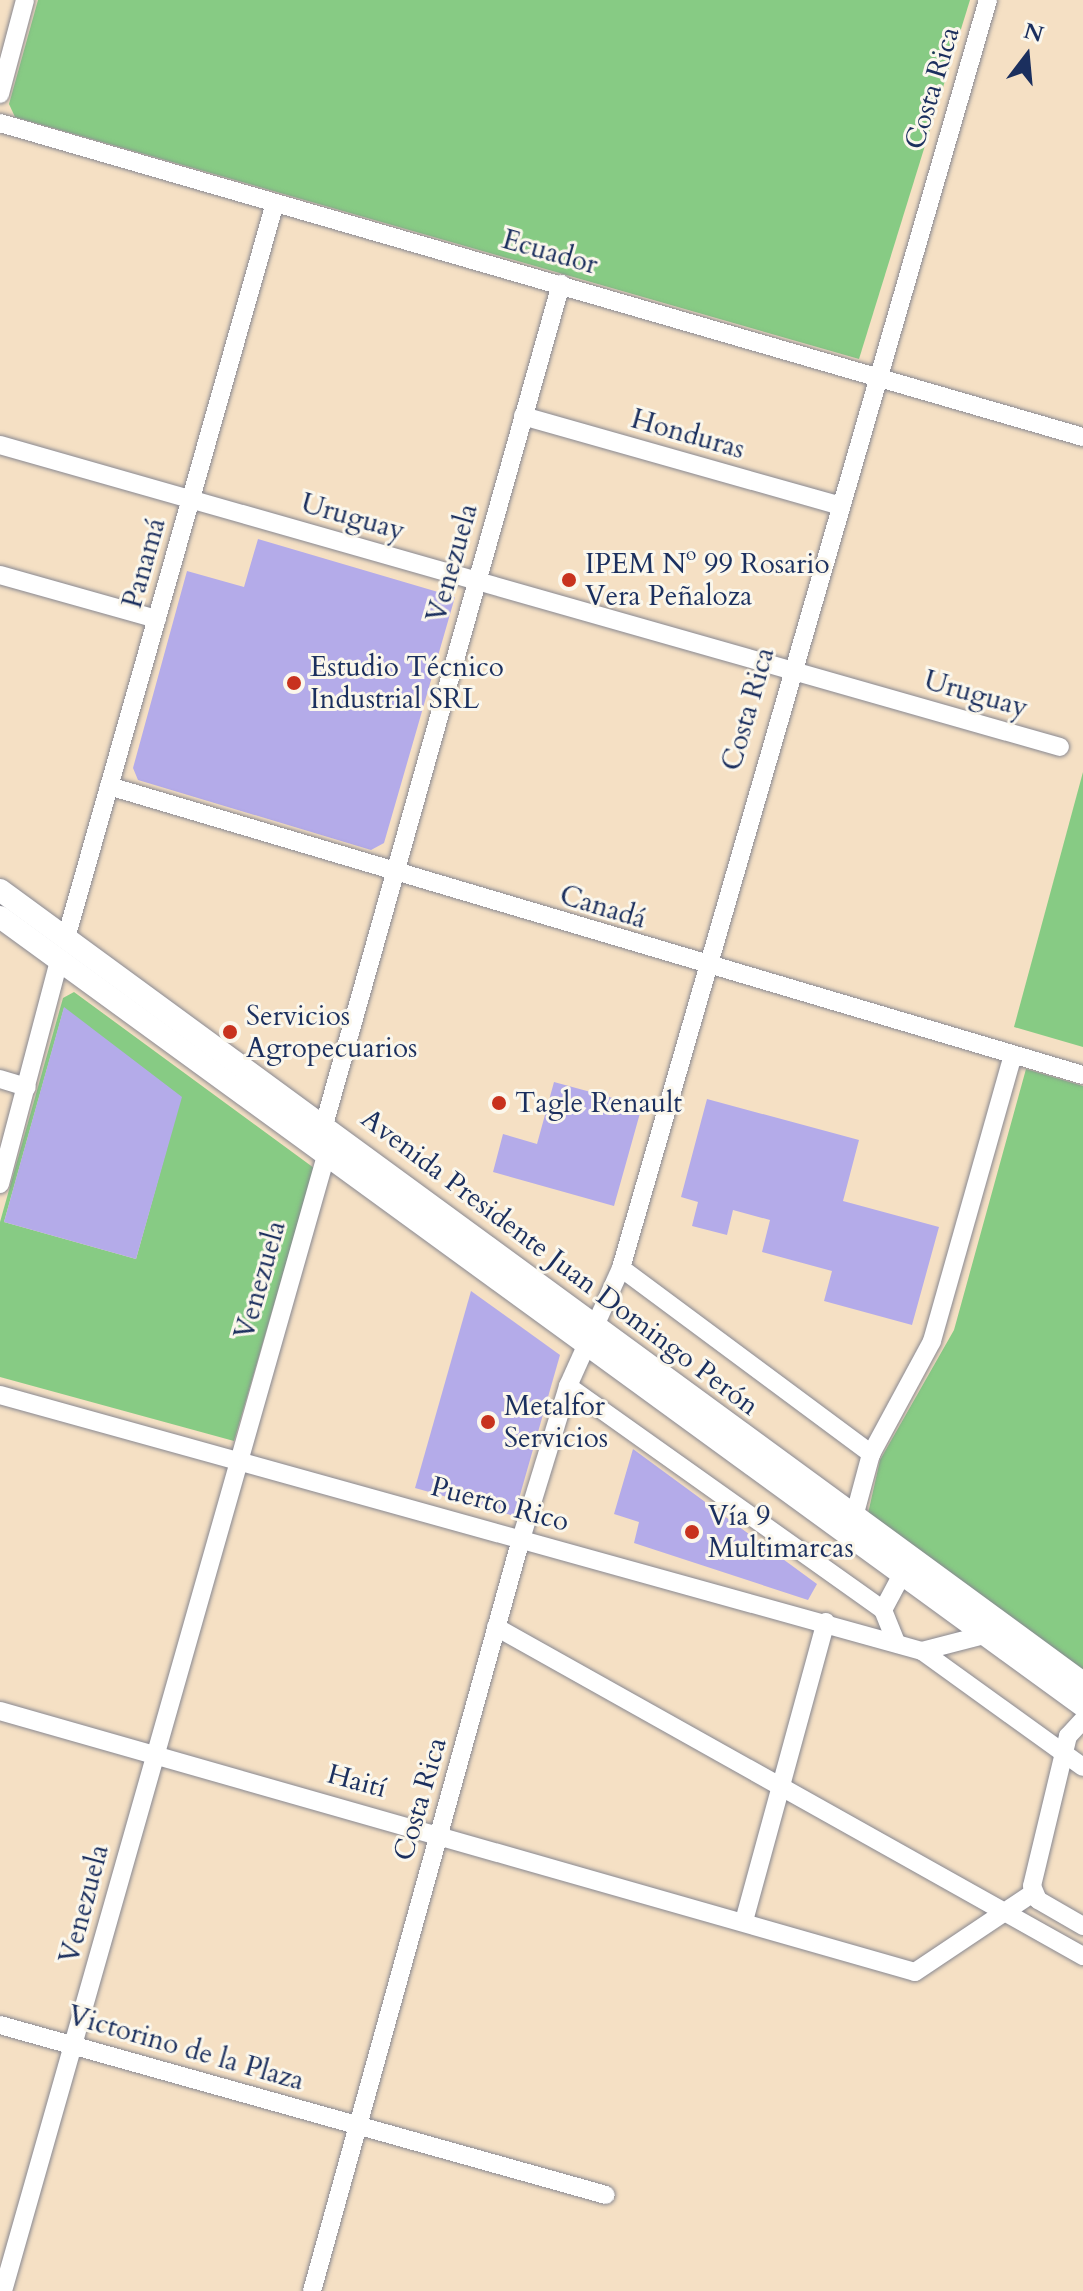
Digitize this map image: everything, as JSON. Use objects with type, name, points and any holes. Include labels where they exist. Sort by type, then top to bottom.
[{"type":"main road","name":"Avenida Presidente Juan Domingo Perón","points":[[0,890],[324,1125],[902,1575],[1083,1706]]},
{"type":"main road","name":"Avenida Presidente Juan Domingo Perón","points":[[0,917],[327,1152],[854,1517],[1083,1683]]},
{"type":"street","points":[[0,94],[25,0]]},
{"type":"street","name":"Costa Rica","points":[[312,2291],[521,1539],[568,1386],[589,1333],[610,1298],[621,1268],[873,376],[988,0]]},
{"type":"street","name":"Ecuador","points":[[0,123],[1083,437]]},
{"type":"street","name":"Panamá","points":[[66,938],[275,203]]},
{"type":"street","name":"Venezuela","points":[[3,2291],[327,1152],[324,1125],[561,284]]},
{"type":"street","name":"Honduras","points":[[523,416],[837,505]]},
{"type":"street","name":"Uruguay","points":[[0,445],[1060,747]]},
{"type":"street","points":[[0,575],[157,619]]},
{"type":"street","name":"Canadá","points":[[109,786],[705,967],[1083,1075]]},
{"type":"street","points":[[0,1184],[59,960]]},
{"type":"street","points":[[854,1517],[871,1454],[932,1341],[1013,1055]]},
{"type":"street","points":[[0,1079],[27,1087]]},
{"type":"street","points":[[621,1268],[871,1454]]},
{"type":"street","points":[[568,1386],[883,1610],[896,1643]]},
{"type":"street","name":"Puerto Rico","points":[[0,1395],[922,1651]]},
{"type":"street","points":[[883,1610],[902,1575]]},
{"type":"street","points":[[744,1921],[826,1622]]},
{"type":"street","points":[[496,1627],[1083,1956]]},
{"type":"street","points":[[922,1651],[984,1635]]},
{"type":"street","points":[[922,1651],[1083,1767]]},
{"type":"street","name":"Haití","points":[[0,1711],[440,1833],[915,1972],[1001,1910]]},
{"type":"street","points":[[1001,1910],[1032,1889],[1064,1754],[1083,1720]]},
{"type":"street","points":[[1032,1889],[1083,1926]]},
{"type":"street","name":"Victorino de la Plaza","points":[[0,2025],[606,2195]]},
{"type":"green space","points":[[38,0],[970,0],[859,359],[15,117],[9,104]]},
{"type":"green space","points":[[1083,772],[1083,1047],[1014,1027]]},
{"type":"green space","points":[[74,992],[314,1168],[234,1441],[0,1377],[0,1222],[63,998]],"holes":[[[64,1008],[181,1097],[136,1259],[4,1222]]]},
{"type":"green space","points":[[1026,1069],[1083,1086],[1083,1672],[867,1518],[880,1460],[954,1330]]},
{"type":"building","name":"Estudio Técnico Industrial SRL","points":[[258,539],[455,597],[384,843],[371,850],[138,780],[133,768],[187,571],[244,587]]},
{"type":"building","points":[[64,1007],[182,1097],[136,1259],[4,1222]]},
{"type":"building","points":[[554,1082],[642,1106],[614,1206],[493,1172],[503,1134],[537,1144]]},
{"type":"building","points":[[707,1099],[859,1140],[843,1201],[939,1227],[912,1325],[824,1301],[832,1271],[762,1252],[770,1220],[733,1210],[727,1235],[692,1226],[698,1202],[681,1197]]},
{"type":"building","name":"Metalfor Servicios","points":[[471,1291],[560,1355],[514,1516],[415,1488]]},
{"type":"building","name":"Vía 9 Multimarcas","points":[[633,1449],[817,1584],[808,1600],[634,1543],[639,1522],[614,1514]]},
{"type":"place","name":"IPEM Nº 99 Rosario Vera Peñaloza","points":[[569,580]]},
{"type":"place","name":"Estudio Técnico Industrial SRL","points":[[294,683]]},
{"type":"place","name":"Servicios Agropecuarios","points":[[230,1032]]},
{"type":"place","name":"Tagle Renault","points":[[499,1103]]},
{"type":"place","name":"Metalfor Servicios","points":[[488,1422]]},
{"type":"place","name":"Vía 9 Multimarcas","points":[[692,1532]]}]
